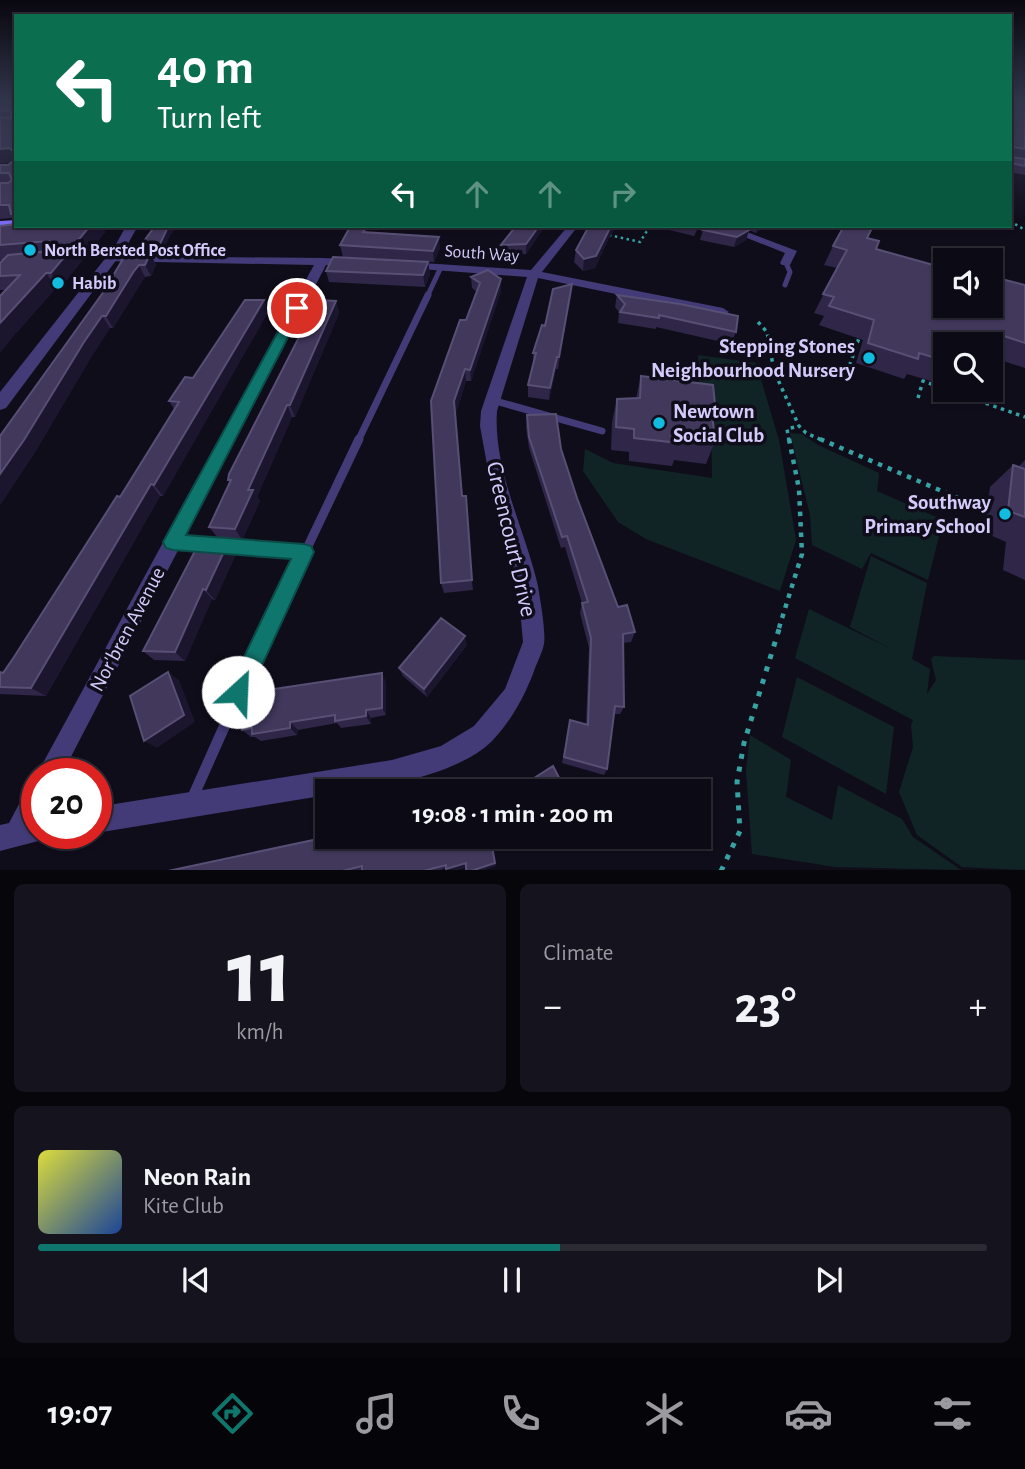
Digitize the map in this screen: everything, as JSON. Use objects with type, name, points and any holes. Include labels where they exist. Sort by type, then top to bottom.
[{"type":"street","points":[[0,404],[110,260],[131,228]]},
{"type":"street","points":[[534,274],[571,228]]},
{"type":"street","points":[[728,228],[791,251],[786,263]]},
{"type":"street","points":[[110,260],[362,263]]},
{"type":"street","name":"Nor'bren Avenue","points":[[58,758],[322,261]]},
{"type":"street","name":"South Way","points":[[388,264],[534,274],[723,312]]},
{"type":"street","name":"Greencourt Drive","points":[[112,817],[392,772],[446,757],[482,734],[513,697],[534,642],[528,587],[496,471],[488,426],[492,400],[534,274]]},
{"type":"lane","points":[[785,285],[790,272],[786,263]]},
{"type":"lane","points":[[189,805],[238,692],[441,267]]},
{"type":"lane","points":[[492,400],[602,431]]},
{"type":"lane","points":[[173,542],[304,552]]},
{"type":"path","points":[[581,228],[640,242],[649,228]]},
{"type":"path","points":[[758,322],[767,332],[774,371],[799,426],[813,438],[978,506]]},
{"type":"path","points":[[847,373],[860,334]]},
{"type":"path","points":[[918,398],[923,382],[933,385]]},
{"type":"path","points":[[981,402],[1025,417]]},
{"type":"path","points":[[721,870],[740,831],[737,782],[744,743],[802,554],[799,489],[787,429],[799,426]]},
{"type":"green space","points":[[698,355],[756,363],[779,440],[796,540],[780,591],[646,539],[618,522],[583,471],[585,449],[613,463],[712,478],[711,407],[700,405]]},
{"type":"green space","points":[[790,433],[802,434],[818,445],[879,473],[877,491],[943,520],[928,580],[871,553],[862,569],[812,545],[810,515]]},
{"type":"green space","points":[[871,556],[927,583],[912,659],[930,669],[927,694],[936,680],[931,659],[934,656],[1025,660],[1025,870],[962,867],[917,835],[899,792],[913,747],[913,720],[795,658],[809,609],[891,649],[850,627]]},
{"type":"green space","points":[[797,677],[894,727],[886,794],[782,737]]},
{"type":"green space","points":[[750,735],[791,760],[786,797],[832,820],[838,785],[902,819],[913,837],[961,870],[835,867],[752,854],[746,770]]},
{"type":"building","points":[[0,141],[14,141],[14,214],[11,214],[9,205],[0,205],[0,183],[12,180],[9,173],[0,173],[0,165],[8,165],[13,161],[13,151],[9,148],[0,149]]},
{"type":"building","points":[[1012,141],[1025,141],[1025,149],[1013,147],[1013,157],[1025,159],[1025,166],[1012,163]]},
{"type":"building","points":[[0,226],[88,228],[51,273],[46,273],[0,323],[0,296],[20,275],[0,276],[0,263],[8,255],[50,251],[55,246],[49,241],[0,245]]},
{"type":"building","points":[[154,228],[168,228],[158,248],[139,248]]},
{"type":"building","points":[[349,228],[365,228],[363,232],[439,237],[433,251],[340,245]]},
{"type":"building","points":[[514,228],[538,228],[526,244],[501,245]]},
{"type":"building","points":[[588,228],[610,228],[596,256],[584,259],[576,250]]},
{"type":"building","points":[[744,228],[749,230],[737,237],[703,230]]},
{"type":"building","points":[[843,228],[872,228],[867,238],[879,241],[876,249],[933,265],[933,318],[1003,318],[1003,279],[1025,285],[1025,343],[1003,336],[1003,332],[933,332],[933,357],[919,353],[918,359],[868,343],[874,320],[829,306],[834,297],[823,294],[847,250],[833,246]]},
{"type":"building","points":[[130,254],[150,254],[145,265],[139,265],[134,271],[106,316],[102,316],[84,342],[0,474],[0,436],[102,294],[123,259]]},
{"type":"building","points":[[333,257],[428,262],[423,275],[326,271]]},
{"type":"building","points":[[488,270],[501,279],[470,370],[465,369],[454,401],[462,496],[466,496],[472,580],[441,583],[431,401],[460,320],[466,320],[480,283],[471,277]]},
{"type":"building","points":[[572,284],[559,357],[550,388],[528,385],[536,353],[533,353],[542,325],[545,326],[553,289]]},
{"type":"building","points":[[617,295],[738,316],[736,332],[659,315],[659,318],[620,312],[625,304]]},
{"type":"building","points":[[245,300],[264,300],[154,485],[151,484],[31,688],[0,687],[0,672],[3,673],[14,657],[179,402],[169,401],[185,377],[193,378]]},
{"type":"building","points":[[318,300],[336,301],[290,405],[287,405],[248,490],[253,490],[235,529],[209,527],[231,480],[228,480],[229,474]]},
{"type":"building","points":[[641,376],[713,385],[715,441],[679,437],[680,443],[634,438],[634,429],[616,427],[617,399],[640,398]]},
{"type":"building","points":[[556,414],[561,449],[577,498],[618,607],[627,605],[635,632],[623,634],[624,707],[615,706],[607,769],[564,757],[570,720],[588,725],[591,638],[582,603],[588,602],[567,536],[562,537],[529,437],[527,415]]},
{"type":"building","points":[[1013,465],[1025,469],[1025,517],[1008,511]]},
{"type":"building","points":[[203,541],[228,543],[206,590],[203,589],[175,652],[143,651],[197,547]]},
{"type":"building","points":[[441,618],[465,636],[424,689],[399,668]]},
{"type":"building","points":[[168,672],[184,715],[144,741],[130,696]]},
{"type":"building","points":[[382,673],[382,708],[366,710],[366,716],[335,721],[335,715],[290,722],[290,728],[252,734],[252,728],[242,730],[248,693]]},
{"type":"building","points":[[553,766],[560,779],[533,779]]},
{"type":"building","points":[[315,840],[315,849],[493,849],[495,863],[474,870],[466,870],[466,863],[446,869],[446,865],[427,870],[362,870],[362,866],[346,870],[173,870]]},
{"type":"place","name":"North Bersted Post Office","points":[[30,250]]},
{"type":"place","name":"Habib","points":[[58,283]]},
{"type":"place","name":"Stepping Stones Neighbourhood Nursery","points":[[869,358]]},
{"type":"place","name":"Newtown Social Club","points":[[659,423]]},
{"type":"place","name":"Southway Primary School","points":[[1005,514]]},
{"type":"route","points":[[238,692],[304,552],[173,542],[297,308]]}]
